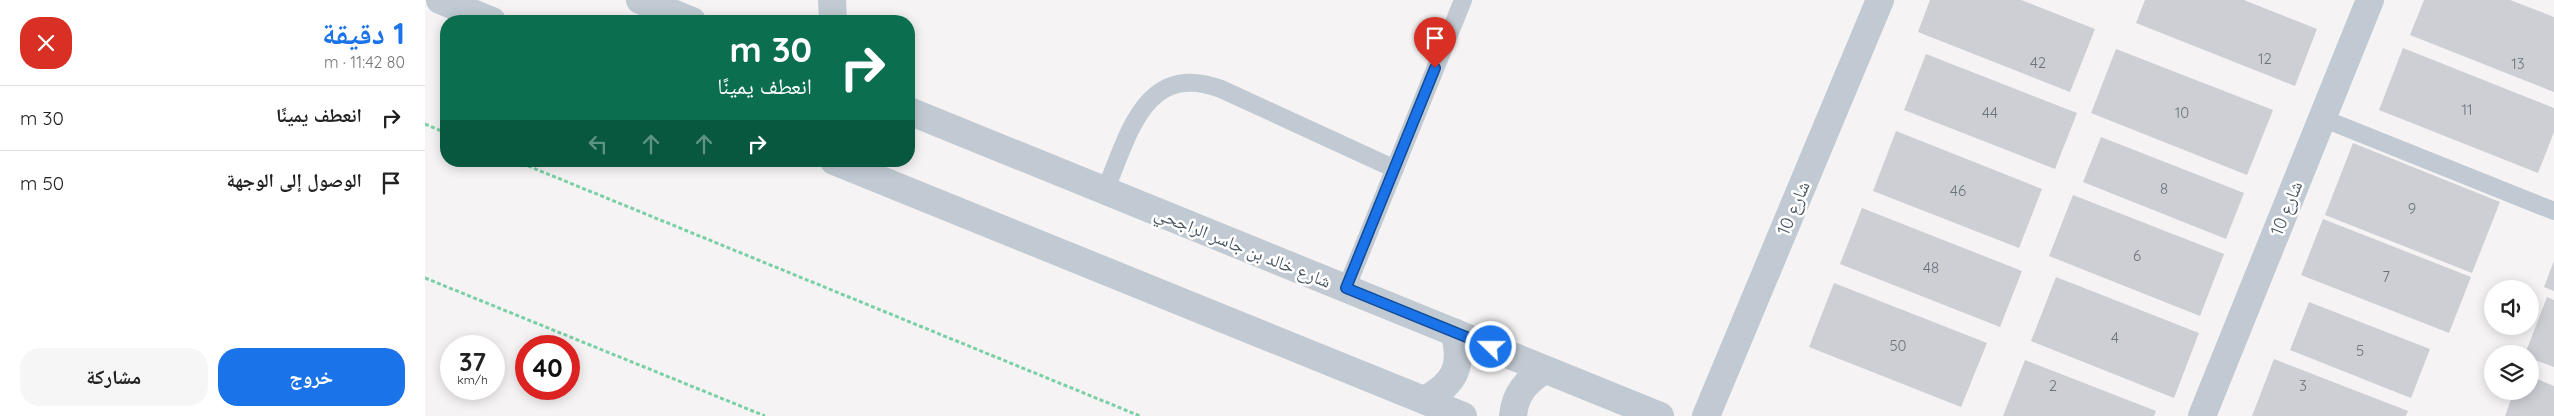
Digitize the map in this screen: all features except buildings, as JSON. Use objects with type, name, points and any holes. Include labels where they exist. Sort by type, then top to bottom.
[{"type":"street","points":[[440,0],[477,15]]},
{"type":"street","points":[[832,0],[833,15]]},
{"type":"street","name":"شارع 10","points":[[1706,416],[1881,0]]},
{"type":"street","name":"شارع 10","points":[[2202,416],[2370,0]]},
{"type":"street","points":[[655,2],[680,15]]},
{"type":"street","name":"شارع خالد بن جاسر الراجحي","points":[[915,113],[1660,416]]},
{"type":"street","points":[[849,167],[1463,416]]},
{"type":"street","points":[[1424,400],[1439,392],[1451,381],[1458,366],[1459,348],[1455,332]]},
{"type":"street","points":[[1513,416],[1514,405],[1520,390],[1530,378],[1545,370]]},
{"type":"lane","points":[[1346,288],[1463,0]]},
{"type":"lane","points":[[1105,191],[1138,114],[1147,101],[1160,91],[1174,85],[1190,82],[1206,84],[1221,89],[1395,169]]},
{"type":"lane","points":[[2322,118],[2554,211]]},
{"type":"path","points":[[425,124],[440,130]]},
{"type":"path","points":[[531,167],[1139,416]]},
{"type":"path","points":[[425,278],[765,416]]},
{"type":"route","points":[[1435,68],[1346,288],[1491,347]]}]
